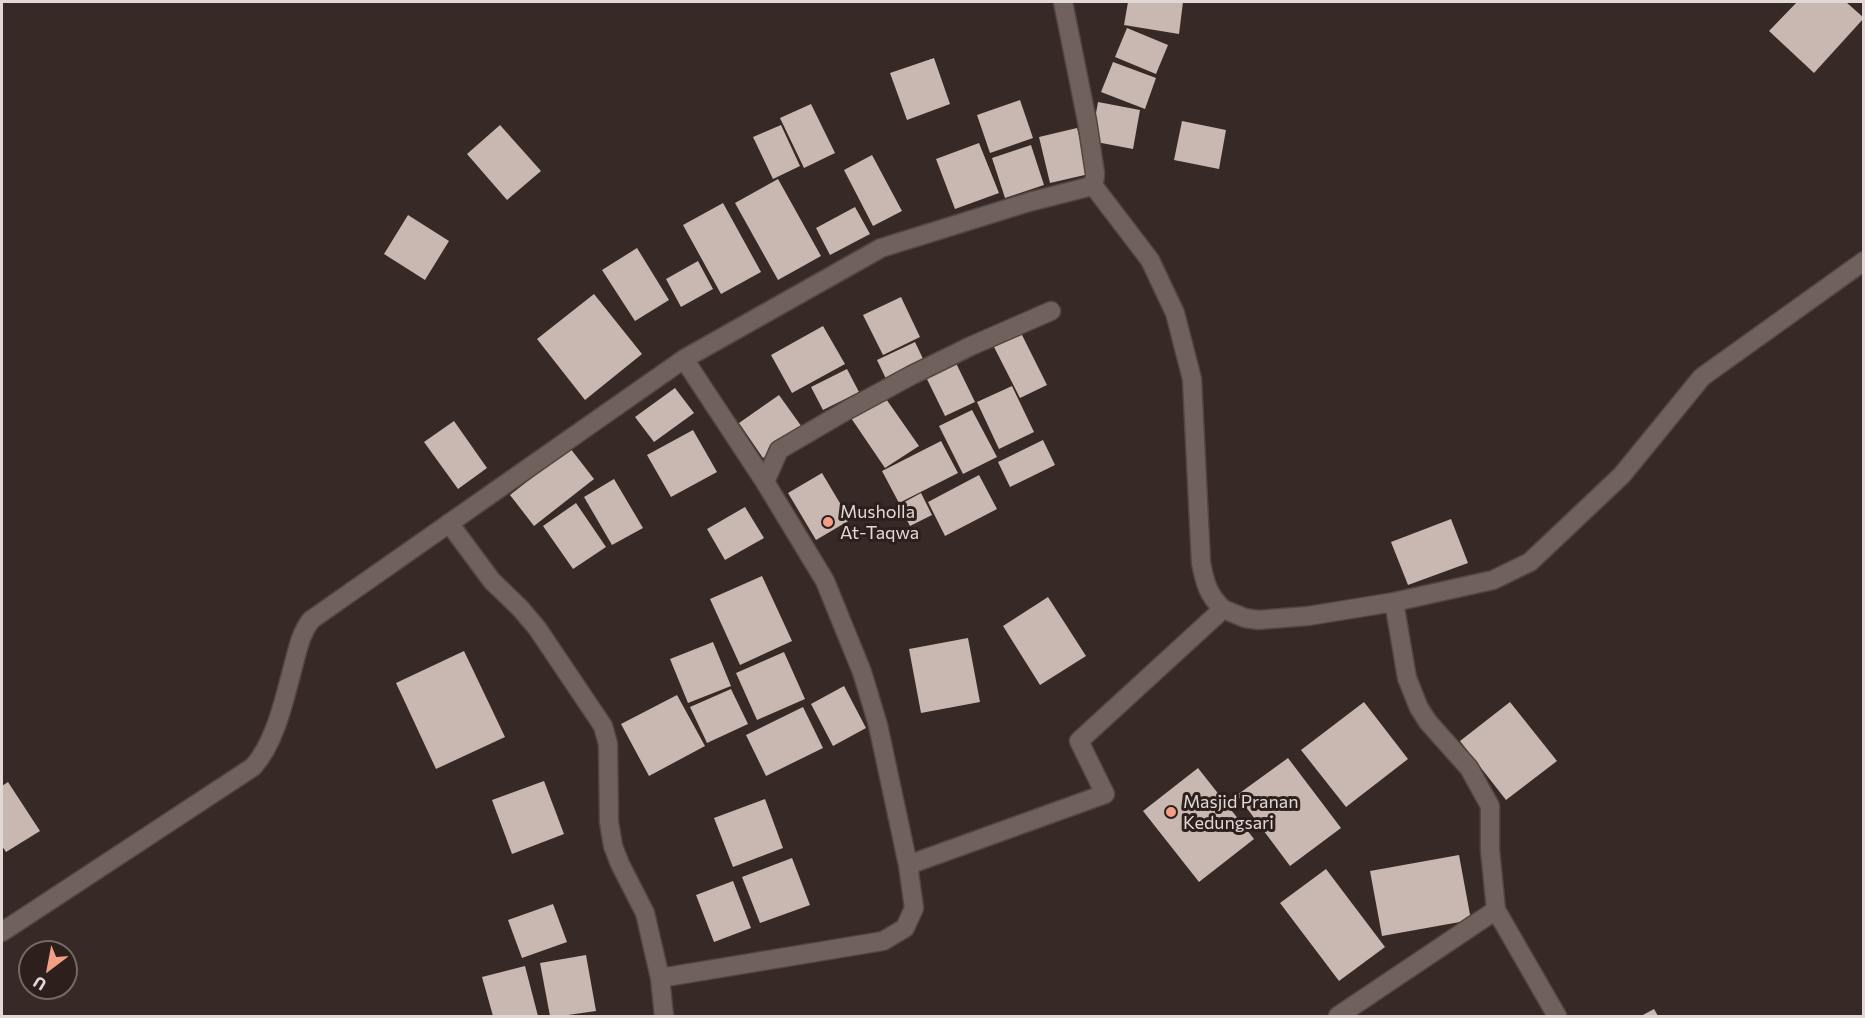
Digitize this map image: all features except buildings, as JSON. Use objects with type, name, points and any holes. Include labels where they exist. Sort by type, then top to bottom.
[{"type":"street","points":[[2,932],[253,767],[261,758],[283,705],[303,633],[311,620],[684,359],[881,248],[1029,202],[1088,188],[1095,180],[1095,173],[1063,2]]},
{"type":"street","points":[[1092,184],[1150,260],[1175,313],[1192,379],[1201,563],[1206,587],[1213,600],[1223,609],[1245,618],[1273,620],[1394,602],[1493,580],[1530,562],[1622,475],[1702,377],[1863,261]]},
{"type":"street","points":[[765,482],[778,450],[912,375],[1051,311]]},
{"type":"street","points":[[660,978],[883,941],[905,928],[914,908],[908,865],[878,725],[862,672],[825,581],[765,482],[684,359]]},
{"type":"street","points":[[449,523],[492,581],[537,628],[603,726],[608,744],[609,822],[614,846],[620,864],[645,913],[660,978],[664,1017]]},
{"type":"street","points":[[1394,602],[1407,678],[1419,708],[1428,722],[1469,768],[1490,806],[1490,850],[1496,910],[1557,1017]]},
{"type":"street","points":[[908,865],[1105,794],[1079,741],[1223,609]]},
{"type":"street","points":[[1338,1017],[1496,910]]},
{"type":"place","name":"Musholla At-Taqwa","points":[[828,522]]},
{"type":"place","name":"Masjid Pranan Kedungsari","points":[[1171,812]]}]
